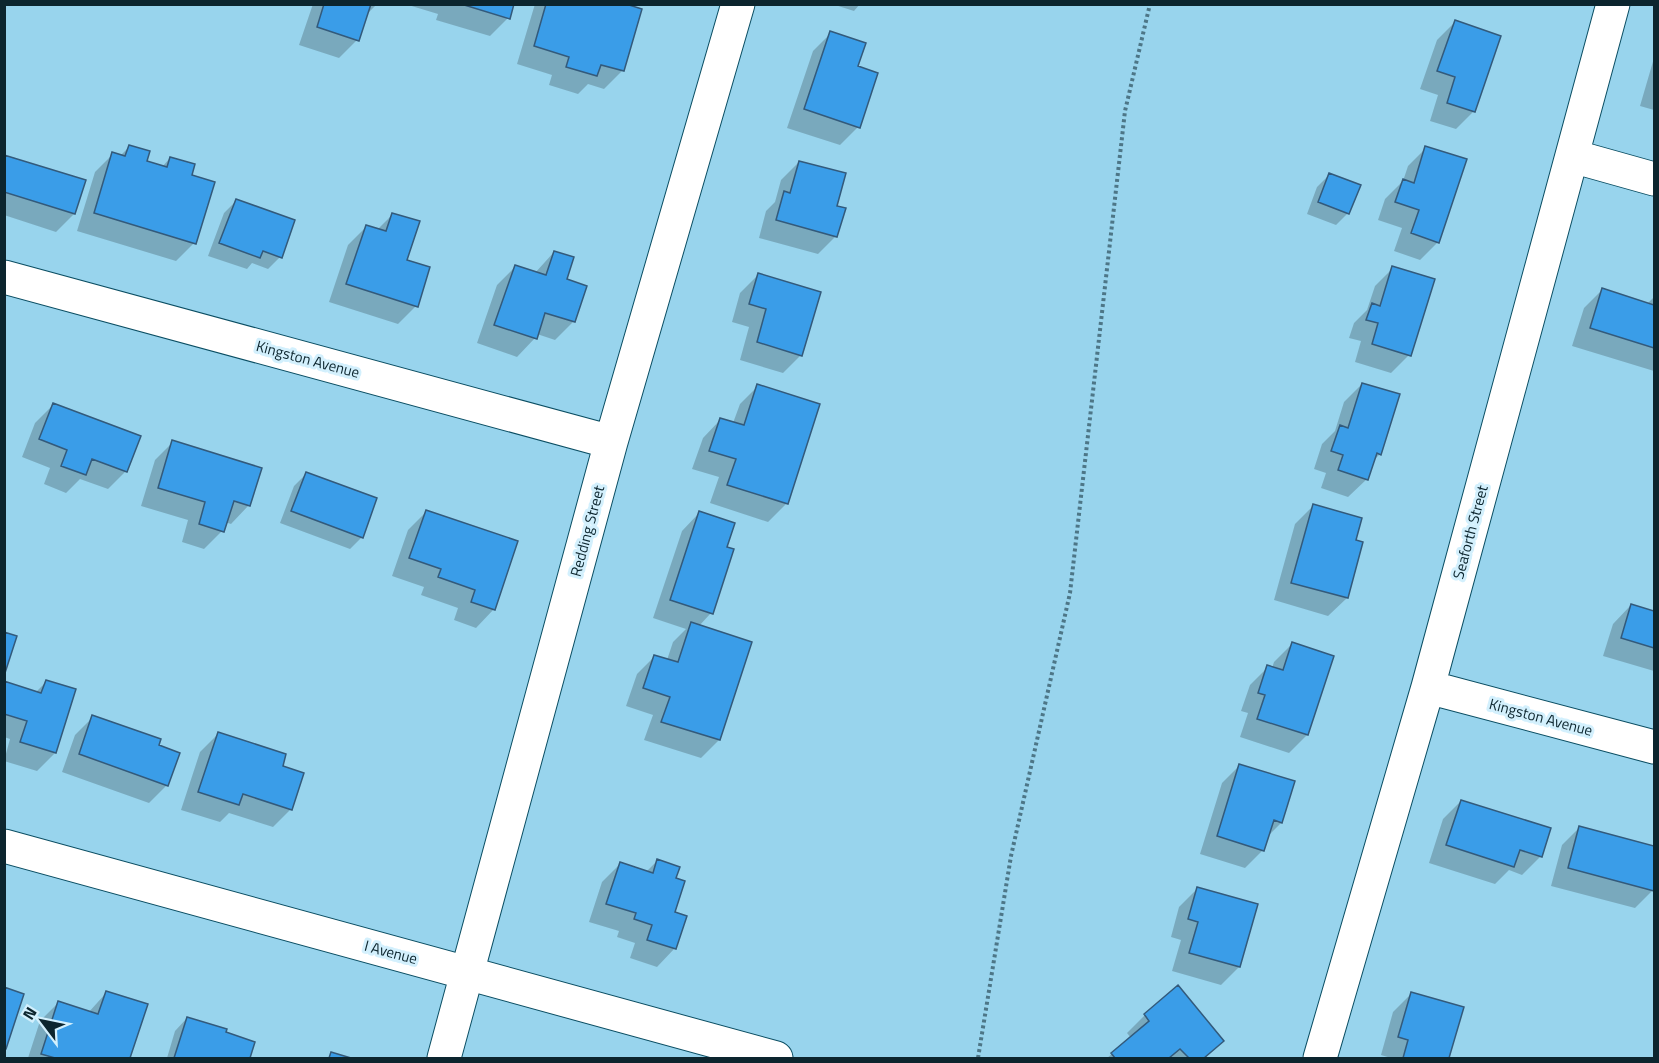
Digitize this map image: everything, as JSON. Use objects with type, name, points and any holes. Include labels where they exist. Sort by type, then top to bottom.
[{"type":"street","name":"Redding Street","points":[[444,1059],[611,442],[738,4]]},
{"type":"street","name":"Seaforth Street","points":[[1320,1059],[1428,687],[1613,4]]},
{"type":"street","points":[[1572,156],[1654,179]]},
{"type":"street","name":"Kingston Avenue","points":[[4,277],[611,442]]},
{"type":"street","name":"Kingston Avenue","points":[[1428,687],[1654,747]]},
{"type":"street","name":"I Avenue","points":[[4,846],[776,1059]]},
{"type":"path","points":[[978,1059],[1011,856],[1070,593],[1125,111],[1150,4]]},
{"type":"building","points":[[324,4],[371,4],[359,41],[317,27]]},
{"type":"building","points":[[461,4],[514,4],[510,19]]},
{"type":"building","points":[[546,4],[626,4],[642,9],[624,71],[601,65],[597,76],[566,67],[569,57],[534,46]]},
{"type":"building","points":[[1455,20],[1501,36],[1475,112],[1447,103],[1455,77],[1437,71]]},
{"type":"building","points":[[830,31],[866,43],[858,66],[878,73],[860,128],[804,109]]},
{"type":"building","points":[[129,145],[150,151],[147,161],[167,167],[170,157],[195,164],[192,175],[215,182],[196,244],[94,213],[112,152],[125,156]]},
{"type":"building","points":[[1425,146],[1467,159],[1439,243],[1411,233],[1419,210],[1395,202],[1403,179],[1414,183]]},
{"type":"building","points":[[4,155],[86,180],[75,214],[4,192]]},
{"type":"building","points":[[799,161],[846,173],[837,206],[846,208],[837,237],[776,220],[784,191],[790,193]]},
{"type":"building","points":[[1329,173],[1361,185],[1349,214],[1318,202]]},
{"type":"building","points":[[236,199],[295,220],[282,258],[263,251],[260,258],[219,243]]},
{"type":"building","points":[[392,213],[420,221],[407,260],[430,267],[418,307],[346,284],[366,225],[386,231]]},
{"type":"building","points":[[554,251],[574,257],[567,279],[587,286],[575,322],[545,313],[537,339],[494,325],[515,265],[546,275]]},
{"type":"building","points":[[1392,266],[1435,279],[1411,356],[1372,344],[1378,323],[1366,320],[1372,303],[1380,306]]},
{"type":"building","points":[[758,273],[821,292],[802,356],[757,342],[766,309],[749,304]]},
{"type":"building","points":[[1602,288],[1654,305],[1654,348],[1590,328]]},
{"type":"building","points":[[1362,383],[1400,394],[1381,455],[1377,453],[1368,480],[1338,470],[1343,455],[1331,451],[1340,425],[1348,428]]},
{"type":"building","points":[[757,384],[820,404],[788,504],[727,485],[736,459],[709,451],[720,418],[744,425]]},
{"type":"building","points":[[53,403],[141,436],[127,472],[92,459],[86,475],[61,466],[67,450],[39,439]]},
{"type":"building","points":[[172,440],[262,468],[250,506],[234,501],[224,532],[199,524],[205,502],[158,488]]},
{"type":"building","points":[[306,472],[377,498],[363,538],[291,511]]},
{"type":"building","points":[[1313,504],[1362,518],[1356,540],[1363,542],[1348,598],[1291,583]]},
{"type":"building","points":[[426,510],[518,541],[495,610],[471,602],[475,590],[438,577],[441,569],[409,558]]},
{"type":"building","points":[[699,511],[735,523],[727,547],[734,549],[713,614],[670,600]]},
{"type":"building","points":[[1631,604],[1654,611],[1654,648],[1621,638]]},
{"type":"building","points":[[691,622],[752,642],[720,740],[661,722],[670,697],[643,688],[654,655],[678,662]]},
{"type":"building","points":[[4,632],[17,636],[4,676]]},
{"type":"building","points":[[1292,642],[1334,656],[1308,735],[1257,719],[1265,695],[1258,693],[1267,665],[1283,670]]},
{"type":"building","points":[[46,680],[76,689],[56,753],[20,742],[27,721],[4,714],[4,681],[41,693]]},
{"type":"building","points":[[92,715],[161,739],[159,745],[180,753],[168,786],[79,754]]},
{"type":"building","points":[[218,732],[286,754],[283,766],[304,773],[292,810],[243,794],[239,805],[198,792]]},
{"type":"building","points":[[1239,764],[1295,781],[1282,823],[1274,820],[1264,851],[1217,836]]},
{"type":"building","points":[[1461,800],[1551,828],[1542,857],[1520,850],[1514,867],[1446,845]]},
{"type":"building","points":[[1579,826],[1654,846],[1654,891],[1568,868]]},
{"type":"building","points":[[657,859],[680,867],[676,878],[685,881],[675,912],[687,916],[676,949],[647,940],[652,925],[634,919],[636,913],[606,904],[620,862],[653,873]]},
{"type":"building","points":[[1197,887],[1258,904],[1240,967],[1189,953],[1198,922],[1188,919]]},
{"type":"building","points":[[1178,985],[1224,1041],[1204,1058],[1189,1058],[1180,1049],[1169,1058],[1115,1058],[1111,1053],[1149,1021],[1144,1014]]},
{"type":"building","points":[[4,987],[24,994],[6,1049],[4,1049]]},
{"type":"building","points":[[106,991],[148,1004],[130,1058],[55,1058],[41,1054],[58,1001],[98,1014]]},
{"type":"building","points":[[1411,992],[1464,1007],[1449,1058],[1403,1058],[1408,1040],[1398,1037]]},
{"type":"building","points":[[187,1017],[227,1029],[226,1032],[255,1042],[250,1058],[174,1058]]},
{"type":"building","points":[[331,1052],[351,1058],[329,1058]]}]
